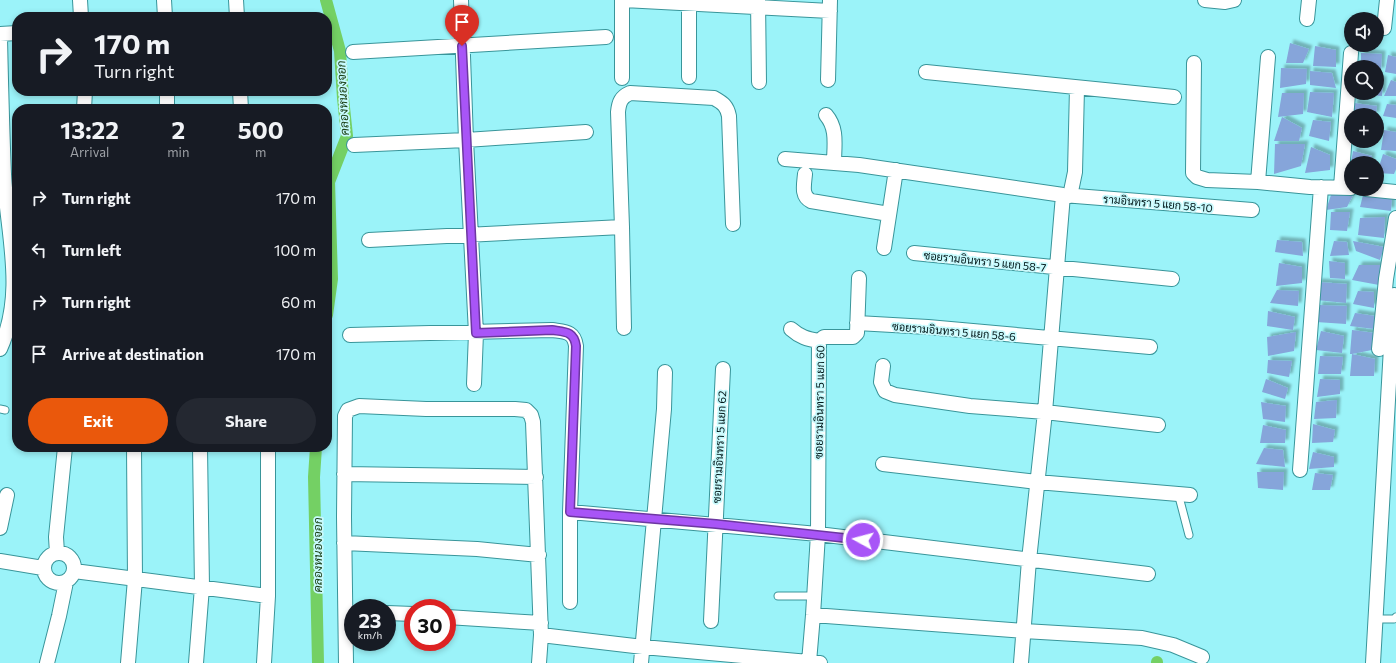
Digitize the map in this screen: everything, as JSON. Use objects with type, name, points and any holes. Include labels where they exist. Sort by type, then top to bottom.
[{"type":"street","points":[[80,0],[80,12]]},
{"type":"street","points":[[164,0],[165,12]]},
{"type":"street","points":[[236,0],[237,12]]},
{"type":"street","points":[[461,0],[466,140],[476,333],[474,384]]},
{"type":"street","points":[[622,78],[623,0],[830,6],[828,80]]},
{"type":"street","points":[[1205,0],[1225,2],[1234,0]]},
{"type":"street","points":[[1307,19],[1308,0]]},
{"type":"street","points":[[1384,28],[1387,0]]},
{"type":"street","points":[[689,2],[689,77]]},
{"type":"street","points":[[758,4],[759,82]]},
{"type":"street","points":[[0,34],[12,33]]},
{"type":"street","points":[[353,52],[606,37]]},
{"type":"street","points":[[0,38],[4,176],[12,238]]},
{"type":"street","points":[[1347,156],[1351,53]]},
{"type":"street","points":[[1258,182],[1268,56]]},
{"type":"street","points":[[1194,64],[1193,173],[1198,177],[1207,180],[1344,187]]},
{"type":"street","points":[[926,72],[1174,97]]},
{"type":"street","points":[[1021,663],[1029,560],[1045,412],[1057,269],[1067,195],[1074,172],[1077,88]]},
{"type":"street","points":[[624,328],[618,112],[620,100],[624,96],[630,93],[714,98],[722,102],[727,107],[733,224]]},
{"type":"street","points":[[826,115],[832,121],[834,127],[834,163]]},
{"type":"street","points":[[354,145],[466,140],[586,132]]},
{"type":"street","name":"รามอินทรา 5 แยก 58-10","points":[[785,159],[896,170],[1067,195],[1252,210]]},
{"type":"street","points":[[884,248],[896,170]]},
{"type":"street","points":[[805,174],[804,193],[807,199],[811,201],[889,214]]},
{"type":"street","points":[[1300,470],[1321,187]]},
{"type":"street","points":[[1384,191],[1396,192]]},
{"type":"street","points":[[1378,349],[1391,279],[1396,218]]},
{"type":"street","points":[[369,240],[622,227]]},
{"type":"street","name":"ซอยรามอินทรา 5 แยก 58-7","points":[[914,253],[1057,269],[1172,279]]},
{"type":"street","name":"ซอยรามอินทรา 5 แยก 60","points":[[814,662],[813,615],[818,534],[819,341],[824,337],[853,337],[857,333],[859,278]]},
{"type":"street","points":[[1373,663],[1394,295]]},
{"type":"street","points":[[0,349],[6,336],[11,315],[12,303]]},
{"type":"street","name":"ซอยรามอินทรา 5 แยก 58-6","points":[[857,323],[928,327],[1150,347]]},
{"type":"street","points":[[791,329],[806,339],[819,341]]},
{"type":"street","points":[[350,335],[552,330],[565,332],[572,335],[575,339],[576,346],[570,512],[570,602]]},
{"type":"street","points":[[883,366],[881,382],[885,391],[895,395],[970,406],[1158,424]]},
{"type":"street","name":"ซอยรามอินทรา 5 แยก 62","points":[[711,621],[723,370]]},
{"type":"street","points":[[641,663],[663,414],[665,372]]},
{"type":"street","points":[[348,599],[344,544],[344,416],[348,410],[359,406],[426,409],[515,408],[526,410],[531,415],[534,422],[541,629],[539,663]]},
{"type":"street","points":[[56,553],[56,537],[64,452]]},
{"type":"street","points":[[128,663],[135,579],[134,452]]},
{"type":"street","points":[[196,663],[202,587],[200,452]]},
{"type":"street","points":[[264,663],[268,596],[268,452]]},
{"type":"street","points":[[883,464],[1037,482],[1184,494]]},
{"type":"street","points":[[344,474],[536,477]]},
{"type":"street","points":[[0,528],[7,495]]},
{"type":"street","points":[[570,512],[818,534],[1148,574]]},
{"type":"street","points":[[344,544],[477,549],[538,555]]},
{"type":"street","points":[[56,553],[64,553],[70,557],[74,563],[74,571],[71,578],[66,582],[57,584],[50,581],[44,574],[43,568],[50,555],[56,553]]},
{"type":"street","points":[[0,561],[43,568]]},
{"type":"street","points":[[74,571],[268,596]]},
{"type":"street","points":[[47,663],[66,582]]},
{"type":"street","points":[[813,615],[1024,631],[1142,638],[1174,645],[1202,657]]},
{"type":"street","points":[[456,618],[541,629],[643,647],[814,662]]},
{"type":"street","points":[[346,663],[347,651]]},
{"type":"lane","points":[[1184,494],[1189,536]]},
{"type":"lane","points":[[778,596],[814,596]]},
{"type":"lane","points":[[1376,619],[1388,620],[1394,619],[1396,616]]},
{"type":"building","points":[[1290,43],[1309,49],[1303,63],[1286,63]]},
{"type":"building","points":[[1315,46],[1336,50],[1336,67],[1313,66]]},
{"type":"building","points":[[1361,53],[1382,54],[1382,60],[1361,60]]},
{"type":"building","points":[[1388,55],[1396,57],[1396,74],[1385,72]]},
{"type":"building","points":[[1281,68],[1307,69],[1306,84],[1280,88]]},
{"type":"building","points":[[1310,71],[1332,73],[1336,88],[1310,85]]},
{"type":"building","points":[[1391,80],[1396,82],[1396,96],[1384,96]]},
{"type":"building","points":[[1310,92],[1334,93],[1332,117],[1307,112]]},
{"type":"building","points":[[1282,93],[1304,93],[1303,114],[1278,117]]},
{"type":"building","points":[[1354,103],[1377,106],[1377,108],[1353,108]]},
{"type":"building","points":[[1387,104],[1396,105],[1396,118],[1384,116]]},
{"type":"building","points":[[1282,117],[1302,128],[1299,141],[1274,141]]},
{"type":"building","points":[[1313,120],[1331,122],[1329,141],[1309,136]]},
{"type":"building","points":[[1384,130],[1396,132],[1396,151],[1381,150],[1381,148],[1384,148]]},
{"type":"building","points":[[1275,144],[1305,144],[1301,166],[1274,174]]},
{"type":"building","points":[[1311,147],[1330,155],[1330,170],[1305,173]]},
{"type":"building","points":[[1353,151],[1372,156],[1352,156]]},
{"type":"building","points":[[1383,154],[1396,159],[1396,169],[1394,174],[1384,173],[1384,156],[1382,156]]},
{"type":"building","points":[[1333,189],[1344,191],[1344,196],[1352,196],[1347,207],[1326,210]]},
{"type":"building","points":[[1363,196],[1392,198],[1391,211],[1360,207]]},
{"type":"building","points":[[1331,212],[1350,212],[1347,231],[1330,230]]},
{"type":"building","points":[[1385,217],[1384,238],[1358,235],[1360,218]]},
{"type":"building","points":[[1277,240],[1302,242],[1303,256],[1275,252]]},
{"type":"building","points":[[1334,241],[1347,242],[1349,255],[1330,256]]},
{"type":"building","points":[[1353,241],[1384,247],[1380,260],[1356,251]]},
{"type":"building","points":[[1329,261],[1345,263],[1345,279],[1330,278]]},
{"type":"building","points":[[1279,263],[1302,267],[1302,283],[1276,286]]},
{"type":"building","points":[[1359,265],[1380,265],[1379,285],[1352,280]]},
{"type":"building","points":[[1318,282],[1347,284],[1346,303],[1316,300]]},
{"type":"building","points":[[1277,290],[1299,291],[1298,306],[1270,303]]},
{"type":"building","points":[[1358,291],[1374,292],[1374,308],[1353,304]]},
{"type":"building","points":[[1319,305],[1347,306],[1346,324],[1316,322]]},
{"type":"building","points":[[1268,311],[1295,317],[1293,330],[1267,326]]},
{"type":"building","points":[[1355,313],[1375,316],[1374,329],[1350,326]]},
{"type":"building","points":[[1352,330],[1375,333],[1372,350],[1350,354]]},
{"type":"building","points":[[1321,331],[1344,336],[1342,353],[1316,350]]},
{"type":"building","points":[[1296,332],[1294,351],[1268,356],[1267,337]]},
{"type":"building","points":[[1352,354],[1375,359],[1374,376],[1350,376]]},
{"type":"building","points":[[1320,356],[1343,357],[1341,374],[1318,374]]},
{"type":"building","points":[[1268,360],[1292,361],[1289,377],[1267,373]]},
{"type":"building","points":[[1266,379],[1288,388],[1285,399],[1262,392]]},
{"type":"building","points":[[1320,379],[1340,380],[1340,394],[1317,397]]},
{"type":"building","points":[[1337,400],[1336,418],[1314,419],[1316,402]]},
{"type":"building","points":[[1261,402],[1286,406],[1285,422],[1263,419]]},
{"type":"building","points":[[1313,424],[1335,430],[1333,442],[1312,443]]},
{"type":"building","points":[[1263,425],[1286,430],[1285,443],[1260,443]]},
{"type":"building","points":[[1264,448],[1283,450],[1285,467],[1256,464]]},
{"type":"building","points":[[1313,452],[1334,457],[1334,467],[1309,469]]},
{"type":"building","points":[[1257,472],[1284,472],[1283,490],[1258,488]]},
{"type":"building","points":[[1315,473],[1333,475],[1330,490],[1312,490]]},
{"type":"waterway","name":"คลองหนองจอก","points":[[326,0],[329,12]]},
{"type":"waterway","name":"คลองหนองจอก","points":[[332,22],[340,51],[347,136],[332,174]]},
{"type":"waterway","name":"คลองหนองจอก","points":[[316,452],[314,477],[318,663]]},
{"type":"route","points":[[462,46],[476,333],[552,330],[565,332],[572,335],[575,339],[576,346],[570,512],[716,524],[863,540]]}]
